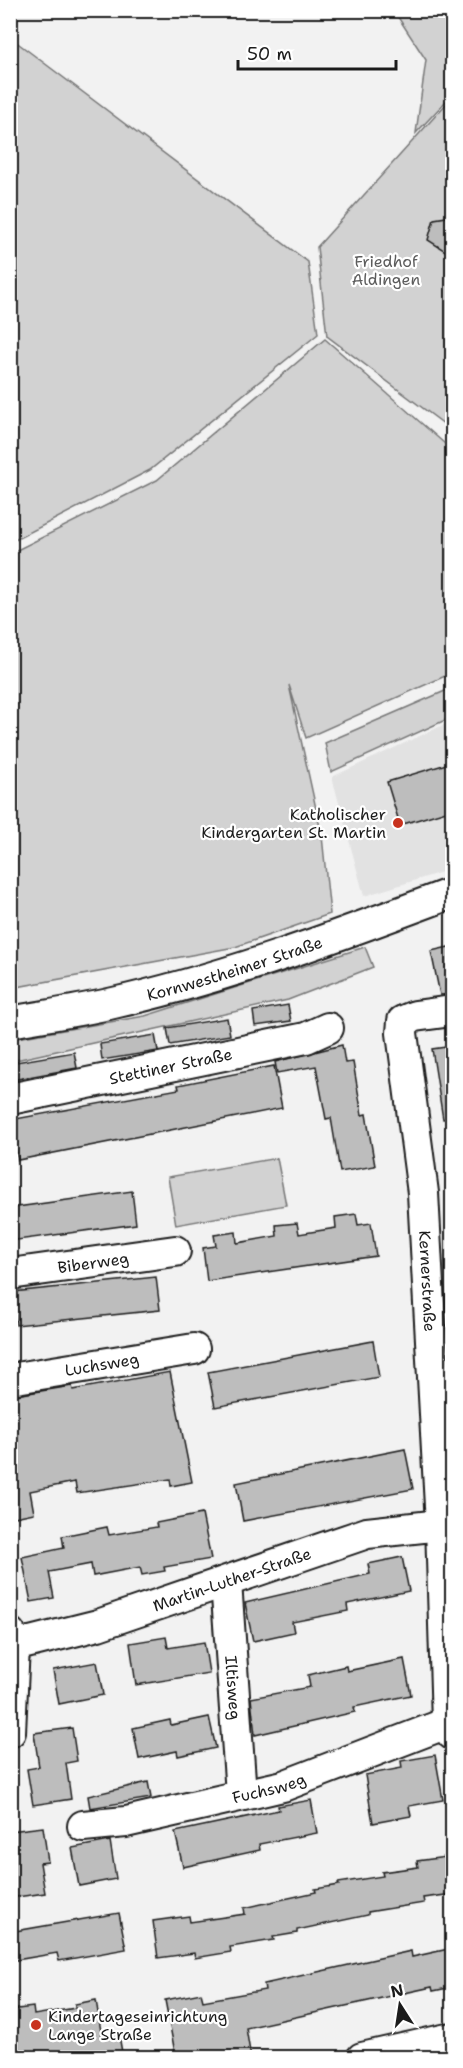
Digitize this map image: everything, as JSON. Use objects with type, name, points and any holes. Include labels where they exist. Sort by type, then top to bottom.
[{"type":"street","name":"Kornwestheimer Straße","points":[[10,1022],[110,1004],[262,962],[352,932],[453,893]]},
{"type":"street","name":"Kernerstraße","points":[[450,1728],[447,1527],[423,1193],[402,1033],[403,1021],[415,1016],[453,1011]]},
{"type":"street","name":"Stettiner Straße","points":[[10,1099],[306,1038],[328,1028]]},
{"type":"street","name":"Biberweg","points":[[10,1274],[175,1251]]},
{"type":"street","name":"Luchsweg","points":[[10,1379],[195,1349]]},
{"type":"street","name":"Martin-Luther-Straße","points":[[12,1639],[98,1625],[367,1533],[447,1527]]},
{"type":"street","name":"Iltisweg","points":[[226,1582],[241,1794]]},
{"type":"street","points":[[10,1732],[12,1639]]},
{"type":"street","name":"Fuchsweg","points":[[82,1826],[126,1822],[283,1786],[450,1728]]},
{"type":"street","points":[[362,2058],[452,2041]]},
{"type":"shaded area","name":"Katholischer Kindergarten St. Martin","points":[[452,721],[452,869],[364,896],[332,777]]},
{"type":"green space","points":[[385,11],[442,11],[452,16],[452,106],[446,101],[416,133],[426,60],[398,17]]},
{"type":"green space","points":[[11,38],[308,262],[318,334],[150,470],[11,542]]},
{"type":"green space","name":"Friedhof Aldingen","points":[[447,103],[452,107],[452,430],[327,336],[317,247]]},
{"type":"green space","points":[[325,339],[452,450],[452,673],[306,738],[289,685],[322,836],[330,914],[235,947],[11,988],[11,553],[157,480]]},
{"type":"green space","points":[[452,688],[452,717],[331,772],[325,743]]},
{"type":"green space","points":[[365,947],[373,967],[288,1000],[11,1061],[11,1039],[145,1016]]},
{"type":"green space","points":[[277,1158],[286,1205],[176,1225],[168,1177]]},
{"type":"building","points":[[453,216],[453,256],[428,240],[434,219]]},
{"type":"building","points":[[453,762],[453,809],[400,825],[387,782]]},
{"type":"building","points":[[453,946],[453,994],[440,995],[431,951]]},
{"type":"building","points":[[288,1005],[291,1021],[255,1026],[253,1011]]},
{"type":"building","points":[[227,1018],[230,1035],[170,1045],[167,1028]]},
{"type":"building","points":[[155,1035],[158,1051],[102,1060],[100,1044]]},
{"type":"building","points":[[342,1045],[345,1063],[353,1062],[362,1115],[366,1114],[375,1166],[340,1172],[331,1118],[326,1119],[316,1066],[277,1073],[275,1062]]},
{"type":"building","points":[[453,1046],[453,1118],[443,1119],[432,1049]]},
{"type":"building","points":[[74,1052],[77,1068],[12,1080],[10,1063]]},
{"type":"building","points":[[274,1066],[282,1108],[18,1160],[10,1120],[179,1089],[178,1085]]},
{"type":"building","points":[[132,1191],[136,1224],[10,1241],[10,1208]]},
{"type":"building","points":[[356,1214],[358,1225],[371,1223],[376,1256],[207,1281],[203,1248],[216,1246],[214,1235],[236,1232],[237,1243],[277,1236],[276,1225],[297,1223],[299,1234],[336,1228],[335,1217]]},
{"type":"building","points":[[156,1277],[160,1310],[16,1325],[13,1292]]},
{"type":"building","points":[[373,1341],[379,1377],[215,1407],[208,1372]]},
{"type":"building","points":[[170,1372],[192,1482],[171,1486],[170,1479],[77,1493],[75,1482],[30,1491],[34,1513],[10,1518],[10,1471],[16,1470],[10,1437],[10,1396],[72,1386],[73,1390]]},
{"type":"building","points":[[405,1449],[413,1489],[243,1521],[236,1483]]},
{"type":"building","points":[[202,1514],[211,1559],[164,1567],[165,1571],[142,1575],[140,1567],[93,1576],[91,1564],[49,1572],[54,1598],[31,1602],[22,1557],[64,1548],[62,1536],[107,1527],[109,1535],[157,1527],[156,1523]]},
{"type":"building","points":[[402,1557],[409,1591],[347,1604],[348,1611],[292,1622],[294,1632],[253,1641],[245,1603],[370,1574],[368,1564]]},
{"type":"building","points":[[166,1637],[168,1648],[204,1642],[209,1673],[136,1685],[130,1643]]},
{"type":"building","points":[[404,1659],[411,1695],[354,1707],[355,1712],[255,1735],[251,1698],[310,1687],[308,1675],[346,1666],[347,1671]]},
{"type":"building","points":[[97,1662],[103,1695],[59,1704],[53,1670]]},
{"type":"building","points":[[209,1717],[216,1748],[178,1756],[177,1751],[139,1759],[133,1728],[170,1720],[171,1725]]},
{"type":"building","points":[[72,1728],[77,1761],[66,1763],[71,1799],[33,1805],[27,1769],[39,1767],[34,1733]]},
{"type":"building","points":[[435,1755],[443,1800],[409,1806],[411,1816],[373,1823],[365,1775],[402,1768],[401,1761]]},
{"type":"building","points":[[148,1782],[151,1798],[90,1808],[88,1796]]},
{"type":"building","points":[[311,1800],[317,1833],[259,1844],[260,1850],[183,1867],[175,1832],[279,1810],[278,1806]]},
{"type":"building","points":[[43,1827],[48,1862],[40,1863],[45,1893],[10,1898],[10,1831]]},
{"type":"building","points":[[110,1841],[116,1879],[79,1886],[72,1848]]},
{"type":"building","points":[[453,1856],[453,1894],[423,1898],[424,1903],[368,1912],[368,1915],[297,1930],[297,1933],[273,1937],[274,1940],[230,1947],[231,1952],[195,1958],[194,1953],[158,1958],[153,1921],[189,1916],[190,1922],[245,1914],[244,1908],[316,1892],[315,1889],[339,1885],[338,1883],[383,1876],[382,1872],[418,1867],[417,1861]]},
{"type":"building","points":[[119,1913],[126,1949],[59,1961],[57,1953],[10,1961],[10,1932]]},
{"type":"building","points":[[453,1948],[453,1987],[433,1991],[432,1987],[246,2028],[251,2058],[176,2058],[165,2000],[201,1993],[203,2001],[265,1990],[264,1984],[411,1951],[412,1957]]},
{"type":"building","name":"Kindertageseinrichtung Lange Straße","points":[[96,2000],[102,2038],[119,2035],[123,2058],[10,2058],[10,2010],[33,2007],[34,2015],[75,2008],[75,2004]]},
{"type":"place","name":"Katholischer Kindergarten St. Martin","points":[[398,823]]},
{"type":"place","name":"Kindertageseinrichtung Lange Straße","points":[[36,2025]]}]
